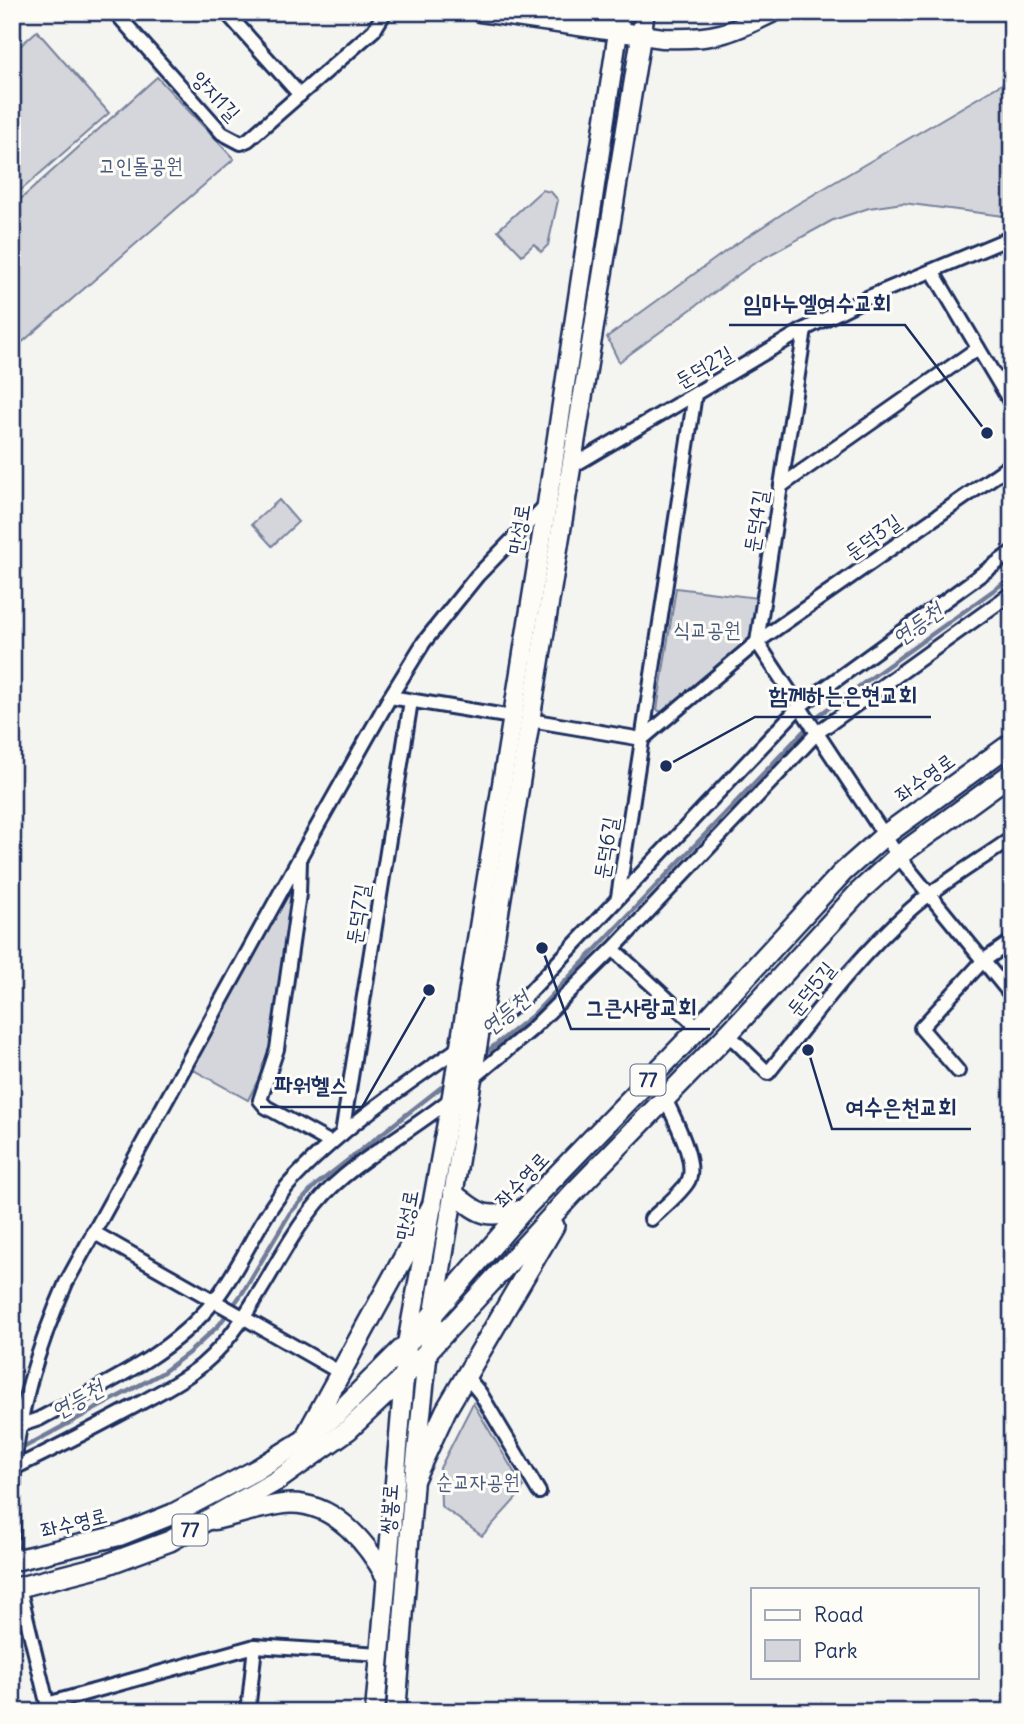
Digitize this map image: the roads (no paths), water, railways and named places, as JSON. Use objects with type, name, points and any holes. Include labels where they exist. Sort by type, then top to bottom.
[{"type":"main road","name":"좌수영로","points":[[12,1561],[97,1542],[147,1525],[228,1486],[304,1440],[346,1406],[407,1344],[524,1209],[699,1028],[842,873],[885,835],[1012,743]]},
{"type":"main road","name":"77","points":[[16,1588],[105,1565],[170,1541],[278,1480],[348,1430],[404,1377],[573,1193],[729,1034],[860,891],[898,856],[1012,773]]},
{"type":"main road","points":[[957,783],[972,803]]},
{"type":"main road","points":[[842,873],[860,891]]},
{"type":"main road","points":[[414,1479],[446,1410],[573,1193]]},
{"type":"main road","points":[[304,1440],[432,1206]]},
{"type":"street","name":"양지1길","points":[[115,12],[222,133],[241,143],[248,140],[374,30],[384,12]]},
{"type":"street","points":[[226,12],[300,94]]},
{"type":"street","points":[[480,12],[642,35],[704,39],[738,30],[769,13]]},
{"type":"street","name":"만성로","points":[[407,1344],[459,1050],[547,504],[621,12]]},
{"type":"street","name":"만성로","points":[[434,1311],[645,12]]},
{"type":"street","name":"둔덕2길","points":[[571,467],[805,329],[869,297],[1012,237]]},
{"type":"street","points":[[933,272],[1012,405]]},
{"type":"street","name":"둔덕4길","points":[[757,642],[805,329]]},
{"type":"street","points":[[781,486],[978,348]]},
{"type":"street","name":"둔덕6길","points":[[480,1032],[524,998],[618,897],[695,394]]},
{"type":"street","name":"둔덕3길","points":[[757,642],[1012,464]]},
{"type":"street","points":[[12,1551],[14,1468],[20,1432],[39,1350],[66,1283],[390,697],[449,608],[511,538],[547,504]]},
{"type":"street","points":[[618,897],[800,706],[1012,552]]},
{"type":"street","points":[[14,1468],[159,1392],[200,1367],[244,1318],[293,1235],[320,1200],[531,1030],[613,949],[818,732],[1012,593]]},
{"type":"street","points":[[530,720],[642,739],[757,642],[898,856],[1012,996]]},
{"type":"street","points":[[390,697],[512,717]]},
{"type":"street","name":"둔덕7길","points":[[342,1134],[411,701]]},
{"type":"street","name":"둔덕5길","points":[[729,1034],[768,1073],[851,969],[893,926],[929,895],[1012,838]]},
{"type":"street","points":[[300,857],[299,894],[277,1049],[260,1100],[266,1107],[331,1143]]},
{"type":"street","points":[[958,1071],[921,1028],[984,961],[1012,941]]},
{"type":"street","points":[[613,949],[699,1028]]},
{"type":"street","points":[[20,1432],[144,1362],[174,1341],[214,1300],[230,1278],[271,1207],[290,1183],[342,1134],[480,1032]]},
{"type":"street","points":[[651,1219],[688,1183],[691,1170],[689,1154],[665,1098]]},
{"type":"street","points":[[453,1194],[485,1215],[494,1216],[524,1209]]},
{"type":"street","points":[[93,1231],[341,1373]]},
{"type":"street","name":"쌍봉로","points":[[397,1712],[414,1479],[434,1311]]},
{"type":"street","name":"쌍봉로","points":[[375,1712],[407,1344]]},
{"type":"street","points":[[466,1376],[480,1393],[539,1492]]},
{"type":"street","points":[[204,1523],[282,1504],[312,1507],[328,1513],[355,1534],[375,1556],[386,1577]]},
{"type":"street","points":[[16,1588],[48,1708],[255,1646],[380,1646],[402,1638]]},
{"type":"street","points":[[248,1712],[255,1646]]},
{"type":"waterway","name":"연등천","points":[[480,1057],[533,1015],[819,715],[1012,577]]},
{"type":"waterway","name":"연등천","points":[[19,1450],[162,1373],[191,1351],[219,1325],[243,1292],[290,1213],[316,1185],[448,1082]]},
{"type":"place","name":"임마누엘여수교회","points":[[987,433]]},
{"type":"place","name":"함께하는은현교회","points":[[666,766]]},
{"type":"place","name":"그큰사랑교회","points":[[542,948]]},
{"type":"place","name":"파워헬스","points":[[429,990]]},
{"type":"place","name":"여수은천교회","points":[[808,1050]]},
{"type":"park label","name":"고인돌공원","points":[[141,166]]},
{"type":"park label","name":"식교공원","points":[[707,630]]},
{"type":"park label","name":"순교자공원","points":[[478,1482]]}]
